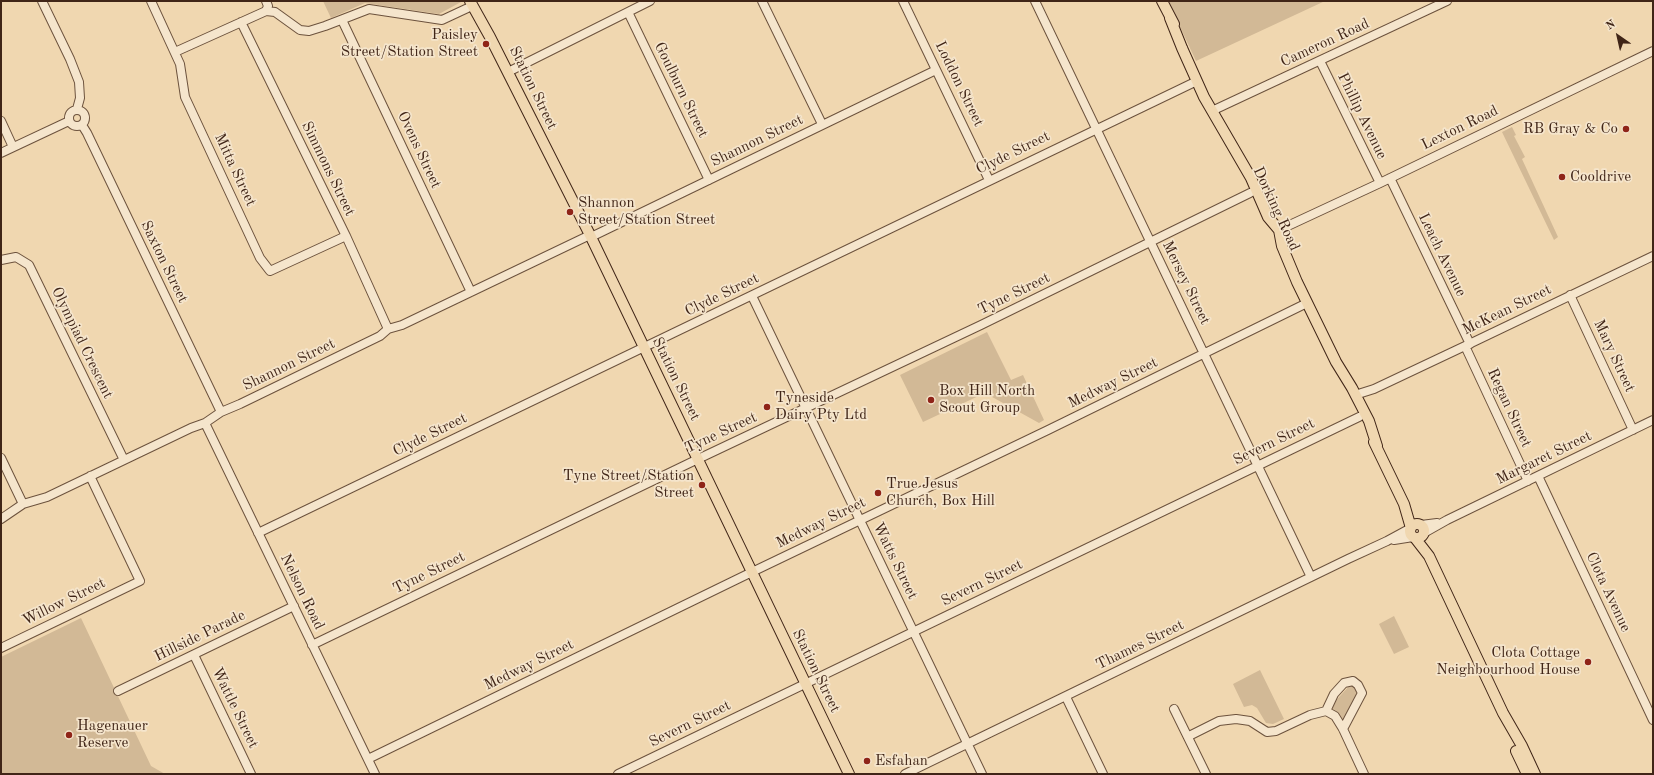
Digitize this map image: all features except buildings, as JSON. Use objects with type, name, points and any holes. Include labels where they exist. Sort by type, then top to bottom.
[{"type":"main road","name":"Dorking Road","points":[[1162,1],[1185,49],[1212,96],[1214,110]]},
{"type":"main road","name":"Station Street","points":[[471,3],[508,72],[590,236],[849,774]]},
{"type":"main road","name":"Dorking Road","points":[[1185,49],[1197,81],[1250,178],[1268,217],[1279,230],[1282,246],[1297,282],[1336,362],[1357,397],[1369,421],[1377,446]]},
{"type":"main road","name":"Dorking Road","points":[[1233,148],[1250,193],[1264,221],[1272,232],[1278,252],[1297,282]]},
{"type":"main road","name":"Dorking Road","points":[[1336,362],[1345,388],[1359,417],[1377,446],[1523,756],[1535,774]]},
{"type":"main road","name":"Dorking Road","points":[[1523,756],[1527,774]]},
{"type":"street","points":[[42,1],[70,59],[79,82],[80,98],[77,109]]},
{"type":"street","name":"Mitta Street","points":[[151,1],[176,52],[180,64],[186,98],[260,258],[270,271],[346,236]]},
{"type":"street","points":[[266,1],[268,6],[266,11]]},
{"type":"street","points":[[508,72],[650,1]]},
{"type":"street","points":[[762,1],[822,124]]},
{"type":"street","name":"Loddon Street","points":[[903,1],[989,180]]},
{"type":"street","name":"Mersey Street","points":[[1035,1],[1311,577]]},
{"type":"street","name":"Cameron Road","points":[[1214,110],[1446,1]]},
{"type":"street","points":[[176,52],[266,11],[275,12],[300,30],[310,31],[369,9],[442,20],[471,3]]},
{"type":"street","name":"Goulburn Street","points":[[628,12],[709,180]]},
{"type":"street","name":"Ovens Street","points":[[342,20],[471,292]]},
{"type":"street","name":"Simmons Street","points":[[241,22],[346,236],[388,329]]},
{"type":"street","name":"Lexton Road","points":[[1279,230],[1380,183],[1653,51]]},
{"type":"street","name":"Phillip Avenue","points":[[1320,61],[1380,183]]},
{"type":"street","name":"Shannon Street","points":[[1,519],[23,504],[46,497],[191,428],[205,423],[221,412],[380,336],[388,329],[402,325],[709,180],[936,70]]},
{"type":"street","name":"Clyde Street","points":[[258,533],[1197,81]]},
{"type":"street","points":[[77,109],[84,114],[84,121],[82,125],[74,126],[69,121],[68,117],[70,112],[77,109]]},
{"type":"street","points":[[1,121],[14,147]]},
{"type":"street","points":[[1,153],[69,121]]},
{"type":"street","name":"Saxton Street","points":[[82,125],[221,412]]},
{"type":"street","name":"Leach Avenue","points":[[1390,178],[1467,345]]},
{"type":"street","name":"Tyne Street","points":[[312,645],[698,459],[981,325],[1250,193]]},
{"type":"street","name":"McKean Street","points":[[1357,397],[1653,256]]},
{"type":"street","name":"Olympiad Crescent","points":[[1,260],[16,257],[29,265],[124,460]]},
{"type":"street","name":"Mary Street","points":[[1570,295],[1633,430]]},
{"type":"street","name":"Watts Street","points":[[752,296],[982,774]]},
{"type":"street","name":"Medway Street","points":[[368,759],[1307,303]]},
{"type":"street","name":"Regan Street","points":[[1467,345],[1528,481]]},
{"type":"street","name":"Severn Street","points":[[618,774],[1359,417]]},
{"type":"street","name":"Margaret Street","points":[[1417,531],[1447,520],[1653,420]]},
{"type":"street","name":"Nelson Road","points":[[205,423],[375,774]]},
{"type":"street","points":[[1,458],[23,504]]},
{"type":"street","name":"Willow Street","points":[[1,648],[140,581],[90,476]]},
{"type":"street","name":"Clota Avenue","points":[[1538,476],[1653,720]]},
{"type":"street","name":"Thames Street","points":[[905,774],[1311,577],[1387,541],[1417,531]]},
{"type":"street","name":"Hillside Parade","points":[[118,691],[294,606]]},
{"type":"street","name":"Wattle Street","points":[[194,655],[252,774]]},
{"type":"street","points":[[1326,711],[1334,694],[1344,683],[1352,681],[1358,685],[1362,693],[1343,729]]},
{"type":"street","points":[[1066,697],[1103,774]]},
{"type":"street","points":[[1174,709],[1189,736],[1206,774]]},
{"type":"street","points":[[1189,736],[1219,721],[1236,719],[1250,721],[1268,732],[1276,731],[1310,715],[1326,711],[1335,716],[1343,729],[1364,774]]},
{"type":"shaded area","points":[[323,1],[461,2],[439,14],[365,3],[331,18]]},
{"type":"shaded area","points":[[1168,1],[1325,1],[1196,61]]},
{"type":"shaded area","points":[[1512,127],[1516,135],[1514,136],[1525,157],[1522,159],[1558,237],[1554,240],[1502,132]]},
{"type":"shaded area","points":[[987,332],[1011,380],[1023,375],[1044,420],[1039,423],[985,393],[923,422],[900,375]]},
{"type":"shaded area","points":[[1394,616],[1409,647],[1394,654],[1379,624]]},
{"type":"shaded area","name":"Hagenauer Reserve","points":[[81,618],[151,766],[165,774],[1,774],[1,657]]},
{"type":"shaded area","points":[[1260,670],[1284,719],[1273,724],[1266,723],[1257,708],[1252,705],[1244,707],[1233,684]]},
{"type":"shaded area","points":[[1350,685],[1356,688],[1356,698],[1343,719],[1339,713],[1330,707]]},
{"type":"place","name":"Paisley Street/Station Street","points":[[486,44]]},
{"type":"place","name":"RB Gray & Co","points":[[1626,129]]},
{"type":"place","name":"Cooldrive","points":[[1562,177]]},
{"type":"place","name":"Shannon Street/Station Street","points":[[570,212]]},
{"type":"place","name":"Box Hill North Scout Group","points":[[931,400]]},
{"type":"place","name":"Tyneside Dairy Pty Ltd","points":[[767,407]]},
{"type":"place","name":"Tyne Street/Station Street","points":[[702,485]]},
{"type":"place","name":"True Jesus Church, Box Hill","points":[[878,493]]},
{"type":"place","name":"Clota Cottage Neighbourhood House","points":[[1588,662]]},
{"type":"place","name":"Hagenauer Reserve","points":[[69,735]]},
{"type":"place","name":"Esfahan","points":[[867,761]]}]
